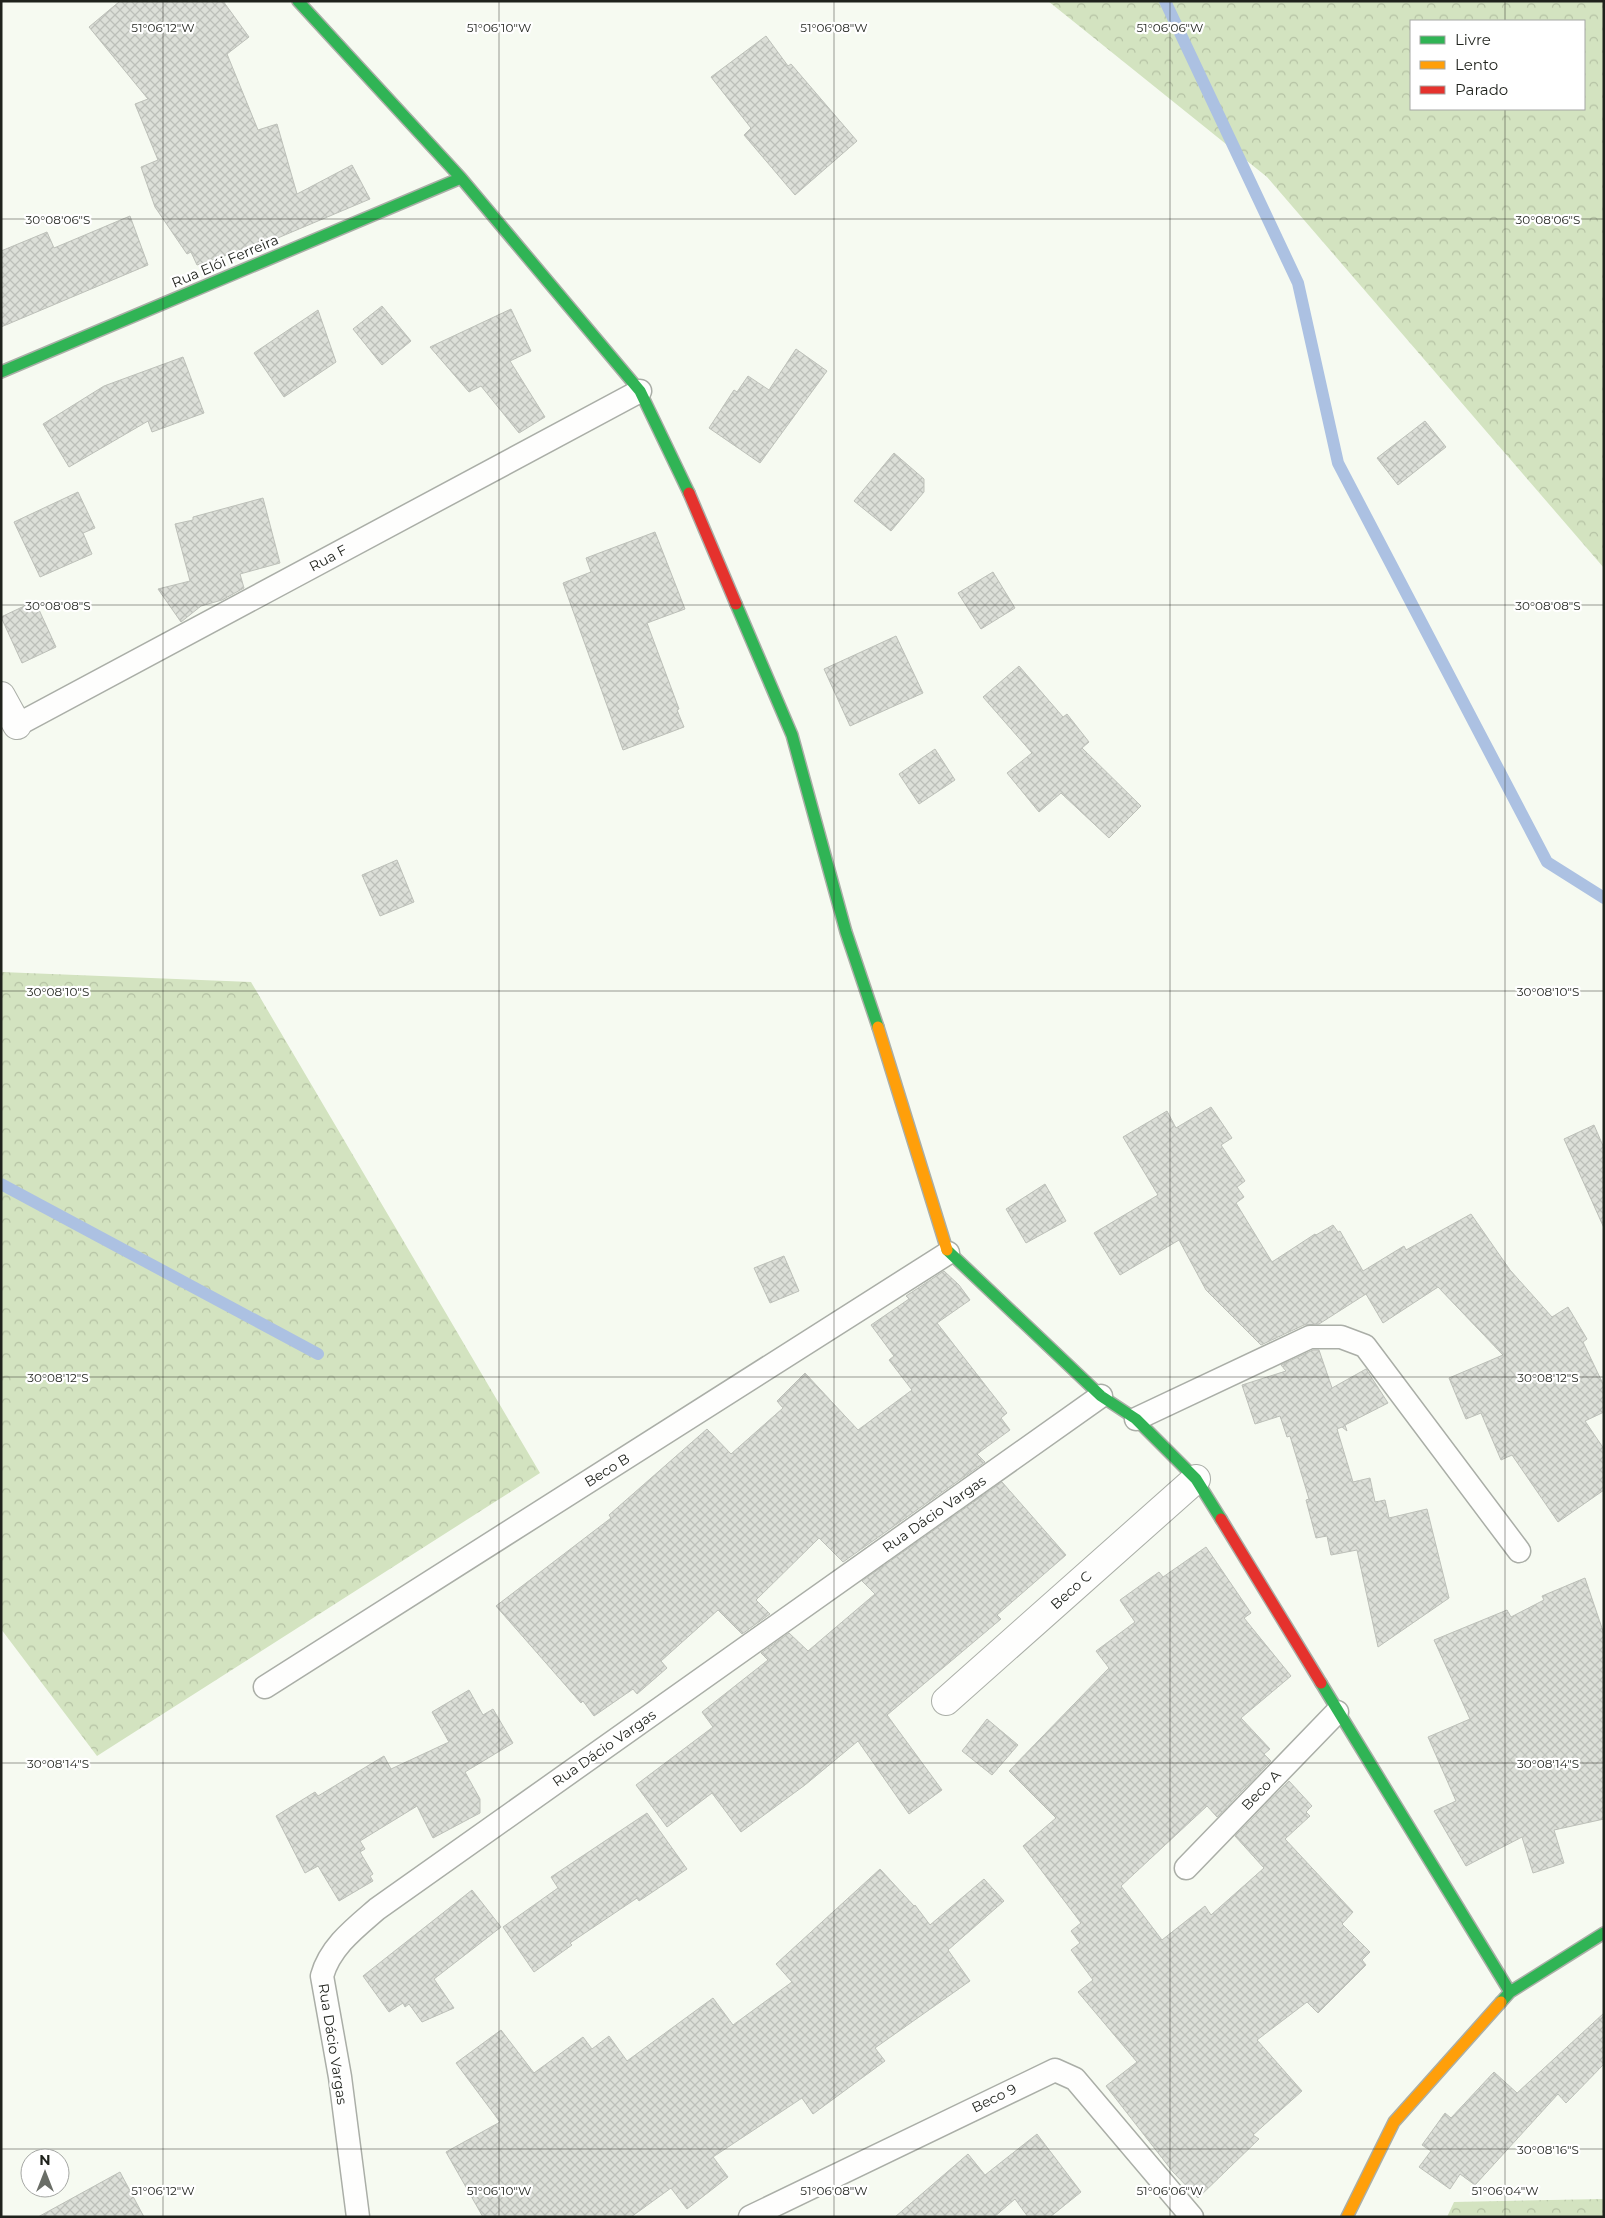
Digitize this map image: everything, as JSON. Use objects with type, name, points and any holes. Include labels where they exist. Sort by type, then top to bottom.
[{"type":"street","points":[[298,1],[461,178],[640,391],[684,482],[792,735],[846,932],[886,1052],[948,1253],[1101,1396],[1136,1419],[1196,1479],[1510,1992]]},
{"type":"street","name":"Rua Elói Ferreira","points":[[1,372],[461,178]]},
{"type":"street","points":[[1,696],[17,725]]},
{"type":"street","name":"Beco C","points":[[946,1701],[1196,1479]]},
{"type":"street","points":[[1347,2217],[1394,2122],[1510,1992],[1604,1933]]},
{"type":"lane","name":"Rua F","points":[[17,725],[640,391]]},
{"type":"lane","name":"Beco B","points":[[265,1687],[948,1253]]},
{"type":"lane","points":[[1136,1419],[1310,1337],[1340,1337],[1365,1346],[1519,1551]]},
{"type":"lane","name":"Rua Dácio Vargas","points":[[358,2217],[340,2077],[322,1976],[327,1960],[349,1934],[385,1903],[1101,1396]]},
{"type":"lane","name":"Beco A","points":[[1186,1868],[1337,1712]]},
{"type":"lane","name":"Beco 9","points":[[750,2217],[1056,2070],[1075,2079],[1192,2217]]},
{"type":"green space","points":[[1048,1],[1604,1],[1604,568],[1267,177]]},
{"type":"green space","points":[[1,972],[251,982],[540,1473],[97,1756],[1,1629]]},
{"type":"green space","points":[[1604,2199],[1604,2217],[1447,2217],[1454,2202]]},
{"type":"building","points":[[120,1],[223,1],[249,37],[227,54],[258,130],[277,124],[297,194],[352,165],[370,199],[254,248],[243,252],[242,250],[197,265],[191,252],[187,254],[155,207],[141,167],[158,160],[135,104],[148,99],[89,27]]},
{"type":"building","points":[[766,36],[788,66],[791,64],[857,141],[795,195],[744,135],[751,128],[711,77]]},
{"type":"building","points":[[130,216],[148,265],[1,327],[1,251],[47,232],[54,248]]},
{"type":"building","points":[[382,306],[411,341],[382,365],[353,329]]},
{"type":"building","points":[[511,309],[531,351],[510,361],[545,417],[519,433],[481,386],[469,392],[430,347]]},
{"type":"building","points":[[318,310],[336,362],[284,397],[254,353]]},
{"type":"building","points":[[796,349],[827,371],[760,463],[709,428],[734,390],[737,392],[748,376],[769,390]]},
{"type":"building","points":[[183,357],[204,413],[152,432],[148,421],[69,467],[43,424],[104,386]]},
{"type":"building","points":[[1425,421],[1446,447],[1398,485],[1377,458]]},
{"type":"building","points":[[894,453],[924,479],[924,492],[891,531],[854,501]]},
{"type":"building","points":[[78,492],[95,528],[83,533],[92,554],[40,577],[14,522]]},
{"type":"building","points":[[263,498],[280,563],[240,574],[244,588],[222,600],[201,606],[181,622],[158,589],[190,581],[175,524],[193,520],[193,517]]},
{"type":"building","points":[[655,532],[685,609],[647,623],[684,727],[623,750],[563,583],[591,572],[586,558]]},
{"type":"building","points":[[993,572],[1015,608],[981,629],[958,593]]},
{"type":"building","points":[[35,601],[56,647],[22,663],[1,617]]},
{"type":"building","points":[[896,636],[923,693],[850,726],[824,669]]},
{"type":"building","points":[[1019,666],[1063,717],[1067,714],[1089,742],[1082,748],[1141,806],[1109,838],[1061,793],[1039,812],[1007,773],[1032,753],[983,697]]},
{"type":"building","points":[[935,749],[955,780],[919,804],[899,774]]},
{"type":"building","points":[[397,860],[414,902],[380,916],[362,875]]},
{"type":"building","points":[[1211,1107],[1232,1138],[1221,1145],[1245,1181],[1237,1187],[1244,1197],[1236,1203],[1272,1262],[1315,1234],[1333,1225],[1338,1232],[1340,1231],[1363,1271],[1404,1246],[1406,1250],[1471,1214],[1510,1270],[1552,1317],[1568,1307],[1587,1339],[1583,1342],[1604,1386],[1604,1412],[1585,1421],[1604,1449],[1604,1490],[1558,1522],[1512,1455],[1501,1460],[1481,1413],[1466,1419],[1449,1378],[1503,1355],[1438,1287],[1383,1323],[1366,1294],[1319,1324],[1304,1325],[1261,1345],[1206,1290],[1179,1240],[1120,1275],[1094,1233],[1158,1195],[1123,1137],[1167,1111],[1176,1128]]},
{"type":"building","points":[[1594,1125],[1604,1148],[1604,1228],[1564,1139]]},
{"type":"building","points":[[1045,1184],[1066,1221],[1026,1243],[1006,1209]]},
{"type":"building","points":[[784,1256],[799,1291],[770,1303],[754,1268]]},
{"type":"building","points":[[944,1271],[959,1285],[970,1300],[937,1323],[1007,1413],[1001,1418],[1010,1430],[977,1454],[985,1462],[843,1562],[819,1538],[756,1600],[770,1614],[742,1634],[718,1610],[661,1661],[667,1668],[637,1694],[633,1689],[594,1716],[583,1701],[581,1703],[496,1606],[611,1518],[609,1515],[707,1429],[731,1454],[783,1408],[777,1401],[805,1373],[858,1430],[912,1390],[889,1360],[894,1356],[871,1325],[909,1299],[906,1296]]},
{"type":"building","points":[[1313,1350],[1319,1350],[1332,1388],[1366,1369],[1388,1403],[1345,1425],[1347,1431],[1342,1427],[1337,1429],[1353,1482],[1370,1478],[1375,1502],[1385,1500],[1389,1518],[1427,1509],[1449,1598],[1378,1647],[1357,1550],[1331,1555],[1327,1536],[1316,1538],[1306,1500],[1309,1499],[1290,1436],[1287,1437],[1280,1416],[1255,1424],[1242,1385],[1286,1371],[1281,1365]]},
{"type":"building","points":[[1002,1482],[1066,1555],[997,1615],[1001,1619],[887,1715],[942,1790],[909,1814],[858,1741],[805,1785],[741,1832],[712,1793],[667,1827],[636,1785],[713,1727],[702,1712],[768,1660],[761,1653],[789,1633],[808,1651],[875,1594],[862,1581]]},
{"type":"building","points":[[1206,1547],[1251,1613],[1244,1618],[1291,1676],[1241,1718],[1270,1749],[1264,1754],[1271,1761],[1217,1817],[1207,1806],[1121,1886],[1162,1940],[1205,1906],[1211,1915],[1264,1868],[1235,1836],[1289,1781],[1312,1806],[1306,1812],[1310,1816],[1285,1839],[1353,1912],[1342,1924],[1370,1952],[1362,1960],[1366,1965],[1318,2013],[1307,2002],[1257,2040],[1302,2091],[1253,2135],[1259,2139],[1198,2198],[1173,2172],[1106,2086],[1137,2062],[1078,1992],[1093,1980],[1071,1950],[1080,1943],[1071,1931],[1081,1923],[1023,1846],[1056,1818],[1009,1771],[1109,1668],[1096,1651],[1135,1622],[1120,1600],[1159,1572],[1163,1577]]},
{"type":"building","points":[[1585,1578],[1604,1634],[1604,1819],[1554,1830],[1564,1863],[1533,1873],[1522,1837],[1466,1866],[1434,1811],[1456,1801],[1428,1737],[1470,1719],[1434,1640],[1507,1610],[1511,1617],[1544,1600],[1542,1596]]},
{"type":"building","points":[[469,1690],[483,1715],[493,1709],[513,1743],[465,1772],[480,1799],[480,1813],[433,1838],[417,1806],[360,1841],[365,1849],[360,1852],[373,1874],[370,1876],[373,1881],[339,1901],[318,1866],[305,1873],[276,1816],[315,1792],[318,1796],[384,1756],[391,1769],[449,1742],[432,1712]]},
{"type":"building","points":[[987,1719],[1018,1745],[992,1775],[962,1751]]},
{"type":"building","points":[[647,1813],[687,1869],[639,1901],[637,1898],[570,1943],[572,1945],[534,1972],[503,1927],[558,1888],[551,1877]]},
{"type":"building","points":[[880,1869],[915,1905],[930,1925],[984,1879],[1004,1901],[948,1950],[970,1981],[875,2048],[885,2061],[813,2114],[802,2098],[713,2157],[728,2177],[687,2209],[671,2188],[631,2217],[483,2217],[446,2152],[500,2122],[456,2063],[501,2030],[534,2073],[583,2037],[592,2049],[609,2036],[627,2061],[713,1998],[733,2025],[792,1982],[776,1964]]},
{"type":"building","points":[[472,1890],[501,1927],[434,1979],[454,2008],[422,2022],[409,2004],[405,2007],[403,2003],[389,2012],[363,1976]]},
{"type":"building","points":[[1604,2013],[1604,2064],[1566,2103],[1558,2094],[1475,2185],[1460,2174],[1450,2189],[1419,2167],[1431,2151],[1422,2145],[1445,2113],[1451,2118],[1494,2072],[1517,2093]]},
{"type":"building","points":[[1037,2134],[1081,2192],[1050,2217],[1028,2217],[1015,2199],[994,2217],[895,2217],[968,2154],[985,2175]]},
{"type":"building","points":[[120,2172],[144,2217],[38,2217]]},
{"type":"waterway","points":[[1165,1],[1298,283],[1338,463],[1547,862],[1604,898]]},
{"type":"waterway","points":[[1,1184],[318,1354]]},
{"type":"traffic: fast","points":[[298,1],[461,178],[640,391],[689,493]]},
{"type":"traffic: fast","points":[[1,372],[461,178]]},
{"type":"traffic: fast","points":[[736,604],[792,735],[846,932],[878,1027]]},
{"type":"traffic: fast","points":[[947,1250],[1101,1396],[1136,1419],[1196,1479],[1221,1519]]},
{"type":"traffic: fast","points":[[1321,1683],[1510,1992]]},
{"type":"traffic: fast","points":[[1501,2002],[1510,1992],[1604,1933]]},
{"type":"traffic: slow","points":[[878,1027],[947,1250]]},
{"type":"traffic: slow","points":[[1347,2217],[1394,2122],[1501,2002]]},
{"type":"traffic: jam","points":[[689,493],[736,604]]},
{"type":"traffic: jam","points":[[1221,1519],[1321,1683]]}]
